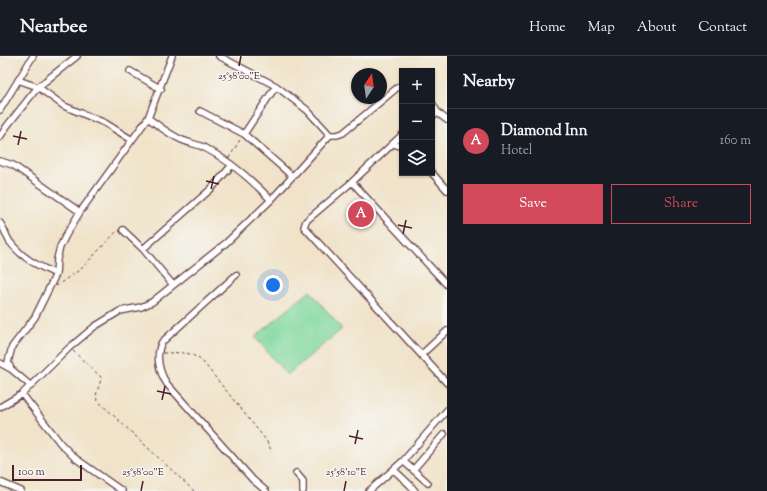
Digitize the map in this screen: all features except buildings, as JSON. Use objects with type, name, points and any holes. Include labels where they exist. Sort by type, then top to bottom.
[{"type":"street","points":[[0,110],[33,56]]},
{"type":"street","points":[[0,137],[38,87],[77,56]]},
{"type":"street","points":[[11,368],[8,362],[12,348],[35,317],[56,274],[60,247],[66,235],[80,212],[148,118],[161,89],[172,56]]},
{"type":"street","points":[[220,56],[276,86],[307,110],[330,135]]},
{"type":"street","points":[[130,70],[161,89]]},
{"type":"street","points":[[18,80],[38,87],[64,106],[105,123],[132,140]]},
{"type":"street","points":[[244,134],[276,86]]},
{"type":"street","points":[[0,407],[22,394],[94,327],[120,311],[141,307],[152,302],[226,243],[271,200],[330,135],[343,133],[399,87]]},
{"type":"street","points":[[433,104],[438,113],[447,120]]},
{"type":"street","points":[[200,111],[244,134],[292,176]]},
{"type":"street","points":[[148,118],[183,141],[201,146],[232,165],[255,183],[271,200]]},
{"type":"street","points":[[399,138],[352,182],[306,221],[304,225],[305,229],[447,382]]},
{"type":"street","points":[[394,144],[399,146]]},
{"type":"street","points":[[0,161],[13,165],[80,212]]},
{"type":"street","points":[[143,249],[206,194],[232,165]]},
{"type":"street","points":[[435,176],[447,190]]},
{"type":"street","points":[[352,182],[447,285]]},
{"type":"street","points":[[0,223],[9,241],[27,260],[56,274]]},
{"type":"street","points":[[123,230],[143,249],[173,285]]},
{"type":"street","points":[[236,275],[162,342],[159,353],[162,376],[167,384],[253,480],[266,491]]},
{"type":"street","points":[[422,354],[447,331]]},
{"type":"street","points":[[0,363],[11,368],[30,386]]},
{"type":"street","points":[[22,394],[61,444],[76,458],[122,491]]},
{"type":"street","points":[[370,491],[403,461],[447,410]]},
{"type":"street","points":[[413,470],[444,434]]},
{"type":"street","points":[[403,461],[428,483]]},
{"type":"street","points":[[394,470],[415,491]]},
{"type":"street","points":[[296,473],[303,481],[303,491]]},
{"type":"street","points":[[0,482],[21,491]]},
{"type":"path","points":[[227,162],[244,134]]},
{"type":"path","points":[[45,294],[81,269],[117,231],[123,230]]},
{"type":"path","points":[[70,348],[101,377],[96,396],[97,400],[194,491]]},
{"type":"path","points":[[159,353],[189,354],[196,356],[203,362],[266,440],[272,452]]},
{"type":"green space","points":[[310,291],[342,329],[287,375],[255,337]]},
{"type":"place","name":"Diamond Inn","points":[[361,214]]}]
